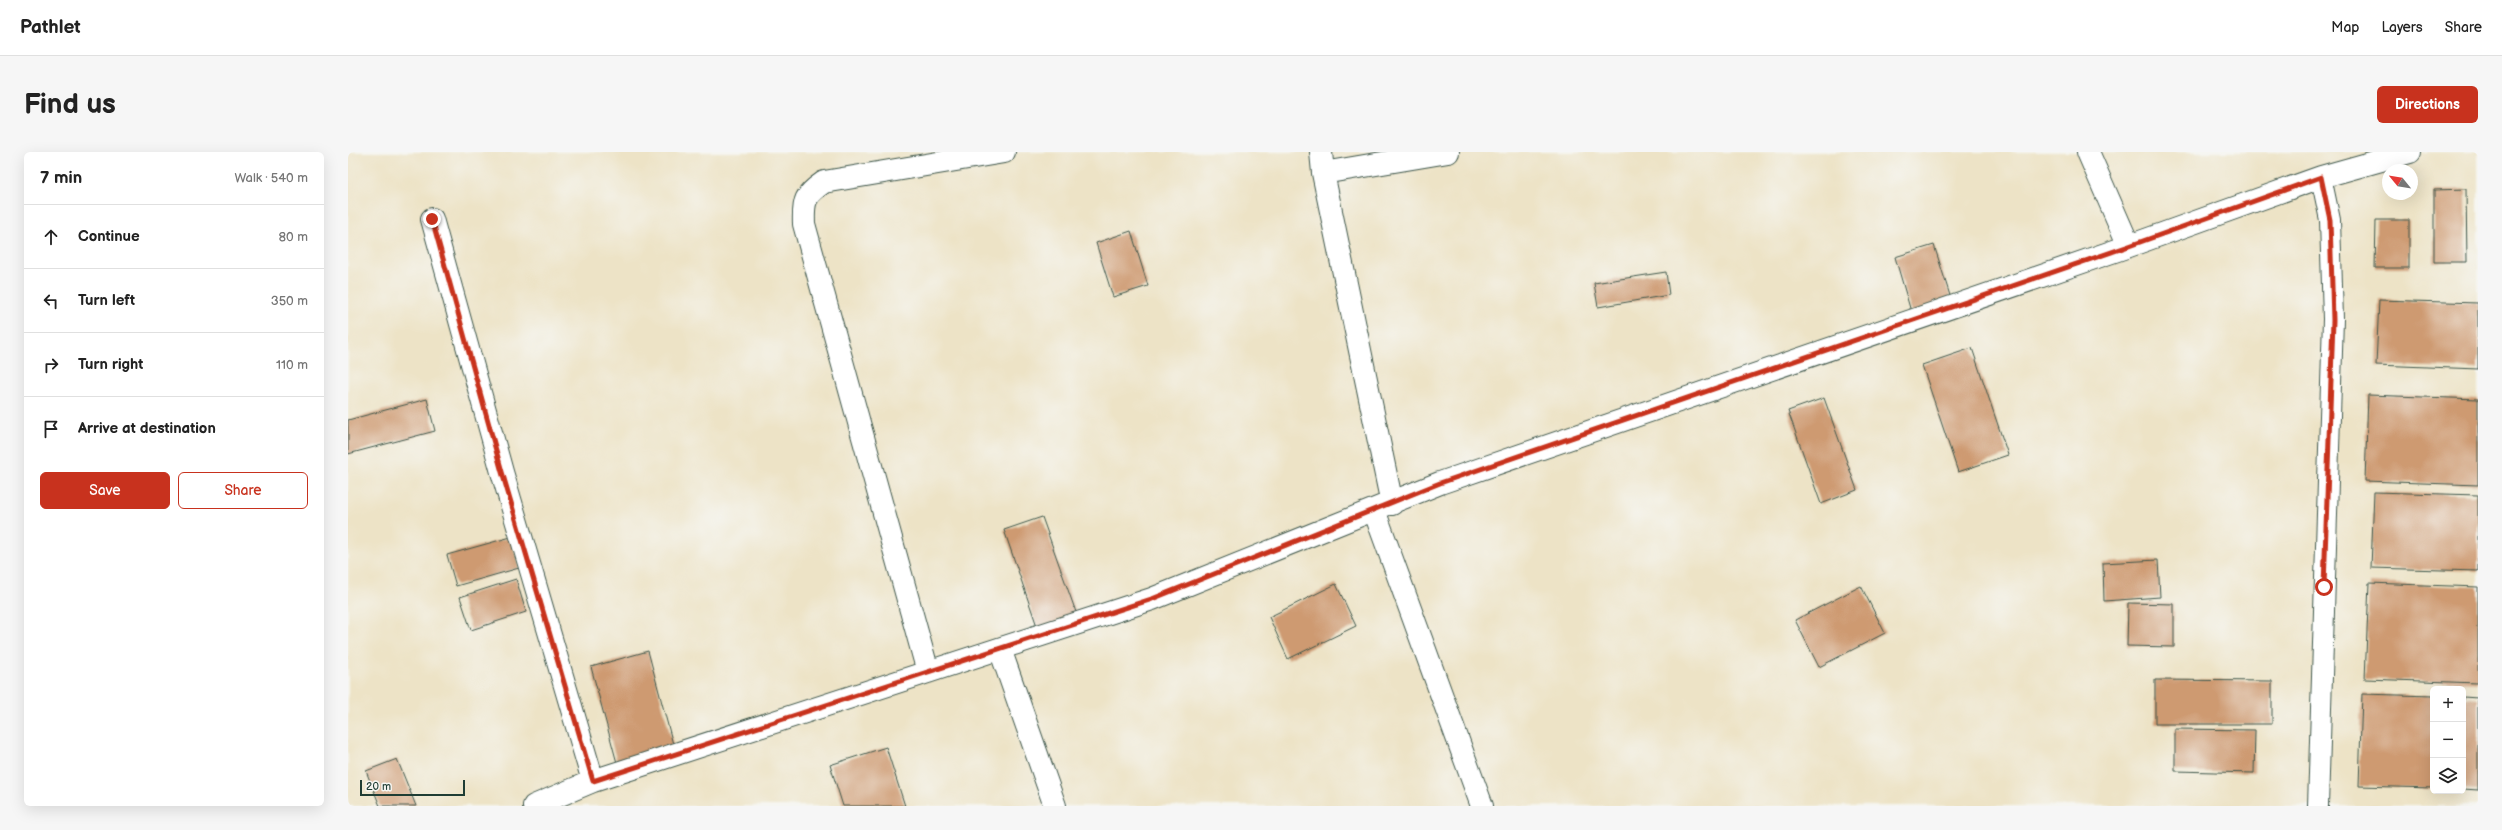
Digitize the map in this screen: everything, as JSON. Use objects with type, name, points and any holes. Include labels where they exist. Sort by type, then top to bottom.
[{"type":"street","points":[[928,672],[804,224],[803,206],[809,192],[824,182],[1004,152]]},
{"type":"street","points":[[1448,152],[1322,163],[1383,507],[1482,806]]},
{"type":"street","points":[[2088,152],[2129,246]]},
{"type":"street","points":[[534,806],[593,781],[1152,599],[1440,483],[2129,246],[2321,177],[2410,152]]},
{"type":"street","points":[[432,219],[502,472],[593,781]]},
{"type":"street","points":[[1000,649],[1055,806]]},
{"type":"lane","points":[[2318,806],[2333,320],[2330,220],[2321,177]]},
{"type":"building","points":[[2466,189],[2467,262],[2434,262],[2434,190]]},
{"type":"building","points":[[2376,220],[2409,220],[2409,268],[2375,268]]},
{"type":"building","points":[[1131,231],[1148,286],[1113,297],[1096,243]]},
{"type":"building","points":[[1934,245],[1952,302],[1912,315],[1895,257]]},
{"type":"building","points":[[1666,272],[1669,295],[1598,307],[1594,283]]},
{"type":"building","points":[[2379,300],[2478,303],[2478,369],[2376,365]]},
{"type":"building","points":[[1972,348],[2008,455],[1958,472],[1922,365]]},
{"type":"building","points":[[2368,395],[2478,399],[2478,485],[2365,481]]},
{"type":"building","points":[[1824,398],[1857,490],[1821,504],[1788,411]]},
{"type":"building","points":[[427,399],[435,431],[348,454],[348,420]]},
{"type":"building","points":[[2374,492],[2478,495],[2478,571],[2371,568]]},
{"type":"building","points":[[1042,517],[1077,615],[1038,629],[1004,530]]},
{"type":"building","points":[[511,537],[519,568],[456,586],[447,555]]},
{"type":"building","points":[[2158,560],[2160,597],[2104,601],[2103,563]]},
{"type":"building","points":[[516,579],[526,612],[471,630],[460,597]]},
{"type":"building","points":[[2369,583],[2478,587],[2478,683],[2365,679]]},
{"type":"building","points":[[1336,584],[1356,626],[1288,659],[1269,617]]},
{"type":"building","points":[[1861,586],[1885,633],[1819,667],[1795,620]]},
{"type":"building","points":[[2128,603],[2174,604],[2174,647],[2127,646]]},
{"type":"building","points":[[648,651],[674,748],[617,763],[591,667]]},
{"type":"building","points":[[2155,680],[2272,681],[2272,724],[2155,724]]},
{"type":"building","points":[[2362,694],[2430,696],[2430,788],[2359,786]]},
{"type":"building","points":[[2466,697],[2478,698],[2478,790],[2466,789]]},
{"type":"building","points":[[2175,729],[2255,730],[2254,773],[2175,771]]},
{"type":"building","points":[[886,747],[905,806],[843,806],[830,765]]},
{"type":"building","points":[[397,759],[416,806],[380,806],[366,771]]},
{"type":"route","points":[[432,219],[502,472],[593,781],[1152,599],[1392,504],[1440,483],[2129,246],[2321,177],[2330,220],[2333,320],[2324,587]]}]
